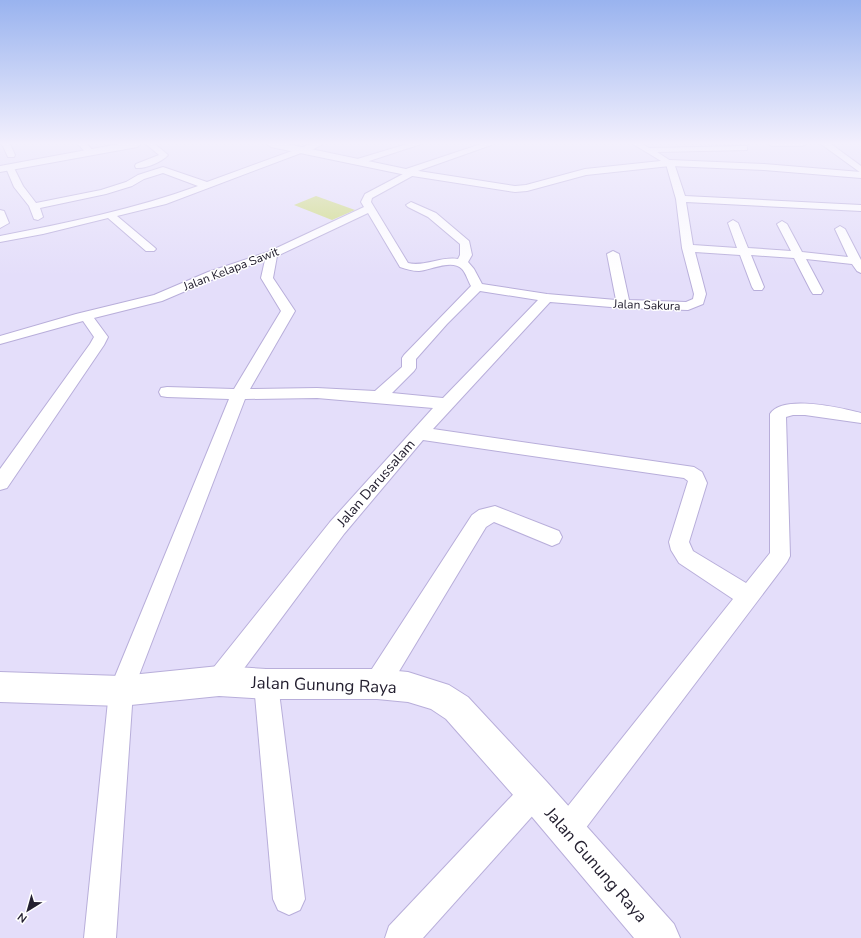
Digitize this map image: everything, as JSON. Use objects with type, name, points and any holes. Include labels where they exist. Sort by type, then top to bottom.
[{"type":"street","points":[[20,188],[34,206],[43,231]]},
{"type":"street","points":[[34,206],[116,188]]},
{"type":"street","points":[[0,238],[43,231],[111,216],[163,202],[203,188]]},
{"type":"street","points":[[378,397],[409,368],[409,358],[456,306],[477,286],[466,266],[461,264],[444,262],[414,268],[404,265],[366,200],[368,196],[382,188]]},
{"type":"street","name":"Jalan Sakura","points":[[477,286],[547,298],[623,304],[688,306],[699,301],[700,294],[688,248],[682,198],[678,188]]},
{"type":"street","points":[[682,198],[861,208]]},
{"type":"street","points":[[411,205],[432,215],[465,243],[466,255],[461,264]]},
{"type":"street","name":"Jalan Kelapa Sawit","points":[[0,340],[158,298],[212,275],[272,254],[370,208]]},
{"type":"street","points":[[0,213],[4,221],[4,223],[0,225]]},
{"type":"street","points":[[111,216],[150,249]]},
{"type":"street","points":[[733,223],[758,287]]},
{"type":"street","points":[[782,224],[817,291]]},
{"type":"street","points":[[840,229],[859,265]]},
{"type":"street","points":[[688,248],[798,255],[859,265]]},
{"type":"street","points":[[100,938],[121,691],[239,394],[288,311],[266,278],[272,254]]},
{"type":"street","points":[[613,254],[623,304]]},
{"type":"street","name":"Jalan Darussalam","points":[[220,681],[337,528],[419,433],[547,298]]},
{"type":"street","points":[[0,483],[83,367],[101,337],[87,317]]},
{"type":"street","points":[[168,392],[239,394],[317,393],[447,404]]},
{"type":"street","points":[[566,831],[780,556],[778,414],[782,411],[804,409],[824,411],[859,418]]},
{"type":"street","points":[[419,433],[688,472],[696,478],[698,483],[679,542],[681,550],[686,557],[748,596]]},
{"type":"street","points":[[377,684],[479,521],[486,516],[495,514],[552,537]]},
{"type":"street","name":"Jalan Gunung Raya","points":[[0,687],[121,691],[220,681],[266,684],[377,684],[416,690],[438,696],[457,708],[660,938]]},
{"type":"street","points":[[266,684],[289,899]]},
{"type":"street","points":[[401,938],[534,794]]},
{"type":"green space","points":[[316,196],[355,210],[332,220],[294,205]]}]
